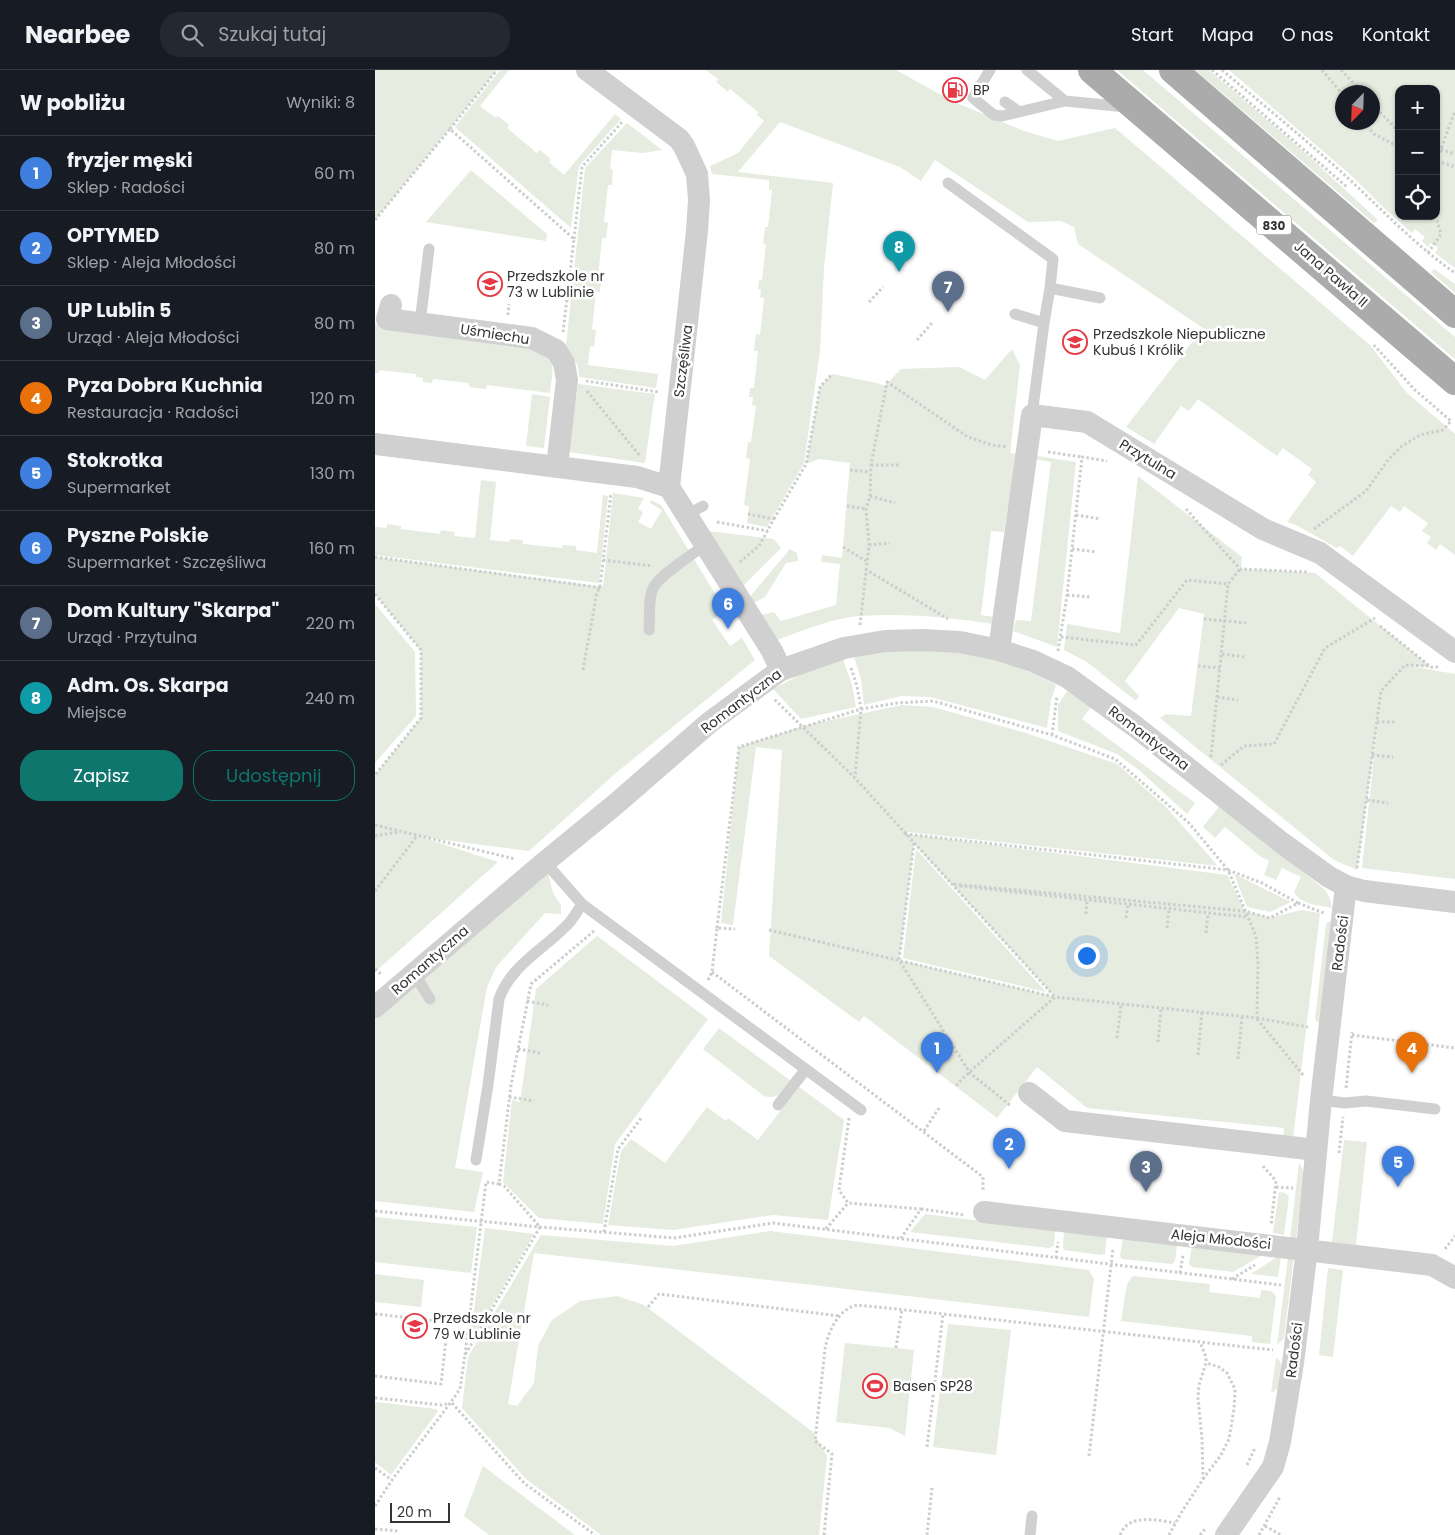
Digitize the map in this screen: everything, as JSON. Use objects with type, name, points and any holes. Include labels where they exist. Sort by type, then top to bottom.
[{"type":"main road","name":"Jana Pawła II","points":[[1093,70],[1455,381]]},
{"type":"main road","points":[[1173,70],[1455,314]]},
{"type":"street","name":"Szczęśliwa","points":[[587,70],[679,139],[690,157],[697,174],[699,200],[697,231],[669,487]]},
{"type":"street","name":"Uśmiechu","points":[[391,305],[387,319],[532,338],[556,350],[564,363],[567,380],[557,467]]},
{"type":"street","points":[[999,650],[1032,415]]},
{"type":"street","name":"Przytulna","points":[[1032,415],[1087,422],[1263,529],[1281,542],[1320,553],[1449,660]]},
{"type":"street","points":[[375,444],[637,477],[669,487],[695,510],[704,545],[772,651],[781,670]]},
{"type":"street","name":"Romantyczna","points":[[375,1007],[710,722],[781,670],[844,648],[885,640],[960,642],[999,650],[1067,677],[1136,727],[1329,877],[1352,878],[1364,891],[1455,902]]},
{"type":"street","name":"Radości","points":[[1226,1535],[1273,1466],[1280,1442],[1293,1363],[1307,1249],[1321,1100],[1352,878]]},
{"type":"street","points":[[1021,1100],[1065,1121],[1317,1150]]},
{"type":"street","name":"Aleja Młodości","points":[[984,1212],[1269,1244],[1432,1265],[1455,1278]]},
{"type":"lane","points":[[1027,70],[1065,101]]},
{"type":"lane","points":[[993,72],[985,86],[973,98],[994,115],[1002,116],[1017,112],[1033,104],[1065,101],[1137,109]]},
{"type":"lane","points":[[1005,102],[1017,112]]},
{"type":"lane","points":[[948,184],[1053,259],[1032,415]]},
{"type":"lane","points":[[422,323],[421,314],[429,249]]},
{"type":"lane","points":[[1050,288],[1100,298]]},
{"type":"lane","points":[[1015,314],[1044,323]]},
{"type":"lane","points":[[649,630],[652,589],[671,569],[704,545]]},
{"type":"lane","points":[[545,862],[582,904],[861,1110]]},
{"type":"lane","points":[[476,1160],[499,999],[504,986],[514,971],[567,925],[582,904]]},
{"type":"lane","points":[[414,974],[430,999]]},
{"type":"lane","points":[[778,1105],[806,1069]]},
{"type":"lane","points":[[1321,1100],[1345,1103],[1366,1101],[1435,1108]]},
{"type":"lane","points":[[1030,1535],[1032,1516]]},
{"type":"path","points":[[375,220],[497,70]]},
{"type":"path","points":[[1222,70],[1338,170],[1429,253],[1455,273]]},
{"type":"path","points":[[1322,70],[1335,85]]},
{"type":"path","points":[[1341,70],[1355,85]]},
{"type":"path","points":[[1455,111],[1441,149],[1455,154]]},
{"type":"path","points":[[1380,112],[1397,130]]},
{"type":"path","points":[[563,335],[582,167],[626,118]]},
{"type":"path","points":[[450,129],[574,239]]},
{"type":"path","points":[[1371,130],[1374,134],[1395,145]]},
{"type":"path","points":[[1440,162],[1455,167]]},
{"type":"path","points":[[1425,258],[1441,234],[1437,220]]},
{"type":"path","points":[[869,302],[883,287]]},
{"type":"path","points":[[917,340],[932,323]]},
{"type":"path","points":[[724,575],[759,546],[806,464],[820,387],[832,374]]},
{"type":"path","points":[[578,380],[660,392]]},
{"type":"path","points":[[880,384],[887,382]]},
{"type":"path","points":[[887,382],[968,437],[992,445],[1013,448]]},
{"type":"path","points":[[859,627],[869,546],[866,509],[870,496],[870,472],[887,382]]},
{"type":"path","points":[[1313,530],[1366,490],[1388,460],[1402,446],[1420,435],[1443,430],[1451,421],[1415,390]]},
{"type":"path","points":[[1058,652],[1077,515],[1082,457],[1116,462]]},
{"type":"path","points":[[871,465],[901,465]]},
{"type":"path","points":[[850,470],[870,472]]},
{"type":"path","points":[[583,670],[597,592],[601,587],[611,490],[620,491]]},
{"type":"path","points":[[870,496],[895,503]]},
{"type":"path","points":[[847,506],[866,509]]},
{"type":"path","points":[[1186,508],[1240,569],[1315,573]]},
{"type":"path","points":[[748,514],[774,519]]},
{"type":"path","points":[[1077,515],[1101,519]]},
{"type":"path","points":[[869,546],[890,543]]},
{"type":"path","points":[[843,548],[866,561]]},
{"type":"path","points":[[1072,549],[1097,552]]},
{"type":"path","points":[[375,557],[601,587]]},
{"type":"path","points":[[603,560],[671,569]]},
{"type":"path","points":[[865,569],[952,622]]},
{"type":"path","points":[[1211,757],[1227,584],[1240,569]]},
{"type":"path","points":[[1061,637],[1136,645],[1187,580],[1227,584]]},
{"type":"path","points":[[375,594],[421,650],[421,718],[375,775]]},
{"type":"path","points":[[1067,595],[1091,597]]},
{"type":"path","points":[[1366,614],[1431,666]]},
{"type":"path","points":[[1204,619],[1249,623]]},
{"type":"path","points":[[1221,765],[1244,746],[1274,744],[1325,648],[1373,620]]},
{"type":"path","points":[[1222,654],[1244,657]]},
{"type":"path","points":[[1352,878],[1367,800],[1381,690],[1405,665],[1431,666],[1449,660]]},
{"type":"path","points":[[848,661],[857,686],[861,709],[855,778]]},
{"type":"path","points":[[1198,666],[1220,668]]},
{"type":"path","points":[[768,693],[855,778],[1055,997]]},
{"type":"path","points":[[1052,735],[1055,699],[1058,694]]},
{"type":"path","points":[[1217,697],[1239,700]]},
{"type":"path","points":[[706,983],[712,972],[739,747],[861,709],[897,703],[933,701],[1052,735],[1115,760],[1189,823],[1228,870],[1244,911],[1257,936],[1257,1018],[1306,1078]]},
{"type":"path","points":[[1377,722],[1396,722]]},
{"type":"path","points":[[1372,755],[1393,757]]},
{"type":"path","points":[[1367,800],[1388,802]]},
{"type":"path","points":[[375,825],[519,860]]},
{"type":"path","points":[[375,836],[398,832]]},
{"type":"path","points":[[905,834],[1228,870],[1262,883],[1298,903],[1332,915]]},
{"type":"path","points":[[375,891],[417,836]]},
{"type":"path","points":[[913,843],[899,960],[970,1073],[1021,1100]]},
{"type":"path","points":[[950,884],[1244,911],[1270,918],[1298,903]]},
{"type":"path","points":[[950,884],[1247,917]]},
{"type":"path","points":[[1086,914],[1087,900]]},
{"type":"path","points":[[1126,918],[1127,904]]},
{"type":"path","points":[[1167,928],[1169,909]]},
{"type":"path","points":[[1206,933],[1208,913]]},
{"type":"path","points":[[499,1184],[509,1097],[531,984],[597,928]]},
{"type":"path","points":[[717,928],[735,930]]},
{"type":"path","points":[[769,930],[1055,997],[1257,1018],[1330,1031],[1455,1048]]},
{"type":"path","points":[[712,972],[983,1177],[984,1212],[979,1216],[848,1203]]},
{"type":"path","points":[[955,1087],[1055,997]]},
{"type":"path","points":[[527,1001],[548,1005]]},
{"type":"path","points":[[1117,1038],[1121,1004]]},
{"type":"path","points":[[1158,1042],[1161,1008]]},
{"type":"path","points":[[1198,1055],[1202,1012]]},
{"type":"path","points":[[1238,1059],[1242,1017]]},
{"type":"path","points":[[518,1049],[541,1053]]},
{"type":"path","points":[[509,1097],[534,1101]]},
{"type":"path","points":[[923,1131],[939,1108]]},
{"type":"path","points":[[848,1203],[839,1190],[849,1116]]},
{"type":"path","points":[[604,1232],[618,1149],[642,1117]]},
{"type":"path","points":[[1269,1164],[1260,1163],[1277,1181],[1269,1244]]},
{"type":"path","points":[[375,1506],[392,1480],[460,1389],[486,1182],[504,1186],[540,1228]]},
{"type":"path","points":[[1276,1187],[1294,1188]]},
{"type":"path","points":[[826,1229],[848,1203]]},
{"type":"path","points":[[901,1238],[921,1209]]},
{"type":"path","points":[[375,1210],[540,1228],[674,1238],[773,1223],[1281,1285]]},
{"type":"path","points":[[465,1355],[540,1228]]},
{"type":"path","points":[[1180,1273],[1183,1251]]},
{"type":"path","points":[[1089,1456],[1111,1265]]},
{"type":"path","points":[[648,1307],[659,1294],[840,1316]]},
{"type":"path","points":[[824,1535],[832,1454],[815,1441],[827,1339],[846,1309],[858,1304],[1273,1350]]},
{"type":"path","points":[[897,1348],[902,1309]]},
{"type":"path","points":[[375,1314],[448,1322],[441,1384],[375,1376]]},
{"type":"path","points":[[927,1447],[943,1314]]},
{"type":"path","points":[[1200,1342],[1204,1349],[1206,1363],[1199,1385],[1198,1398],[1203,1479]]},
{"type":"path","points":[[1169,1535],[1203,1479],[1221,1456],[1229,1439],[1235,1389],[1227,1373],[1219,1367],[1206,1363]]},
{"type":"path","points":[[375,1398],[442,1405],[451,1402]]},
{"type":"path","points":[[451,1402],[524,1483],[595,1535]]},
{"type":"path","points":[[375,1468],[392,1480]]},
{"type":"path","points":[[927,1535],[932,1488]]},
{"type":"path","points":[[1120,1535],[1122,1530],[1131,1523],[1144,1519],[1175,1523]]},
{"type":"path","points":[[1265,1526],[1281,1535]]},
{"type":"path","points":[[375,1529],[398,1531]]},
{"type":"shaded area","points":[[375,70],[497,70],[375,220]]},
{"type":"shaded area","points":[[500,70],[509,70],[480,106],[509,125],[507,128],[537,153],[540,150],[551,159],[549,162],[564,175],[615,114],[621,119],[579,166],[571,228],[455,127]]},
{"type":"shaded area","points":[[706,70],[896,70],[954,102],[1024,131],[1058,141],[1115,128],[1370,345],[1407,393],[1455,434],[1455,555],[1440,544],[1436,550],[1427,543],[1431,537],[1422,531],[1428,523],[1404,506],[1400,512],[1391,506],[1353,556],[1340,546],[1337,548],[1287,522],[1316,482],[1308,475],[1312,469],[1283,448],[1277,456],[1198,399],[1189,411],[1181,406],[1154,444],[1126,427],[1203,328],[1078,244],[1074,227],[1061,221],[1028,222],[935,160],[921,181],[900,167],[780,122],[738,172],[833,183],[824,268],[820,351],[804,463],[767,527],[747,523],[749,506],[744,505],[750,459],[746,458],[748,442],[751,442],[756,406],[752,405],[753,397],[749,397],[750,388],[754,388],[758,351],[754,351],[756,334],[760,335],[764,298],[760,297],[761,289],[758,289],[759,280],[762,280],[766,244],[763,243],[765,227],[768,227],[772,190],[769,190],[769,180],[712,174],[710,166],[738,153],[764,121],[757,115],[758,112],[730,89],[728,92],[716,82],[718,79]]},
{"type":"shaded area","points":[[1117,70],[1143,70],[1455,337],[1455,359]]},
{"type":"shaded area","points":[[1195,70],[1209,70],[1303,151],[1378,220],[1374,223]]},
{"type":"shaded area","points":[[1229,70],[1455,70],[1455,268],[1435,253],[1438,248],[1431,243],[1428,247],[1422,241],[1425,237],[1415,229],[1412,233],[1397,220],[1440,220],[1440,85],[1395,85],[1395,218],[1353,177]]},
{"type":"shaded area","points":[[627,123],[662,150],[643,153],[612,150],[610,169],[613,170],[612,185],[608,185],[604,222],[608,223],[606,238],[602,238],[598,277],[601,277],[600,292],[596,292],[592,329],[596,330],[594,347],[590,346],[588,365],[658,374],[656,388],[579,377],[578,366],[566,345],[585,168]]},
{"type":"shaded area","points":[[471,170],[547,234],[546,241],[426,222]]},
{"type":"shaded area","points":[[1434,269],[1455,284],[1455,293],[1431,272]]},
{"type":"shaded area","points":[[375,324],[533,347],[547,357],[552,366],[550,393],[487,385],[486,389],[469,387],[469,383],[433,379],[432,383],[423,382],[423,378],[416,377],[416,374],[379,370],[379,373],[375,373]]},
{"type":"shaded area","points":[[1012,349],[1020,365],[1010,453],[1016,454],[1004,532],[991,531],[981,615],[994,617],[994,624],[923,616],[886,615],[851,617],[832,621],[777,640],[761,615],[774,612],[781,621],[836,605],[840,564],[821,562],[822,555],[842,558],[850,463],[819,459],[806,464],[820,387],[832,374],[885,386],[901,369],[959,367],[985,380]]},
{"type":"shaded area","points":[[578,384],[655,394],[645,463],[569,452]]},
{"type":"shaded area","points":[[532,394],[550,397],[544,448],[526,446]]},
{"type":"shaded area","points":[[1037,456],[1076,462],[1057,647],[1013,631],[1016,620],[1031,621],[1051,462],[1036,459]]},
{"type":"shaded area","points":[[1138,476],[1242,557],[1241,569],[1315,573],[1431,667],[1410,666],[1455,674],[1455,879],[1362,868],[1378,720],[1357,870],[1334,860],[1160,718],[1166,714],[1191,716],[1204,614],[1179,608],[1125,681],[1139,696],[1136,701],[1087,662],[1064,650],[1067,624],[1120,633]]},
{"type":"shaded area","points":[[481,480],[496,482],[490,540],[509,542],[510,539],[523,540],[523,544],[562,548],[563,545],[576,546],[576,550],[597,553],[603,495],[608,496],[599,583],[375,555],[375,527],[387,528],[387,524],[401,526],[401,529],[440,534],[441,530],[455,532],[454,536],[475,538]]},
{"type":"shaded area","points":[[613,493],[644,498],[638,509],[643,512],[638,522],[651,529],[662,510],[650,503],[651,500],[661,505],[725,610],[712,620],[730,646],[742,638],[755,660],[616,773],[529,851],[421,837],[498,862],[375,972],[375,775],[421,718],[421,650],[375,594],[375,557],[603,587]]},
{"type":"shaded area","points":[[699,530],[774,539],[781,548],[743,586]]},
{"type":"shaded area","points":[[790,549],[797,553],[798,561],[786,563],[765,597],[750,605],[748,599]]},
{"type":"shaded area","points":[[375,604],[415,652],[416,716],[375,763]]},
{"type":"shaded area","points":[[882,650],[965,653],[1000,660],[1033,673],[1056,685],[1051,700],[1047,728],[930,697],[901,696],[864,705],[861,679],[854,657]]},
{"type":"shaded area","points":[[843,659],[852,685],[856,707],[801,719],[773,689],[804,673]]},
{"type":"shaded area","points":[[1067,691],[1091,707],[1082,719],[1195,803],[1187,814],[1139,770],[1117,754],[1058,731],[1058,705]]},
{"type":"shaded area","points":[[902,705],[933,707],[1026,733],[1117,764],[1166,807],[1218,866],[908,832],[906,834],[1227,875],[1245,911],[1270,918],[1301,910],[1320,913],[1293,1139],[1283,1138],[1284,1128],[1087,1108],[1037,1067],[997,1118],[864,1016],[859,1022],[769,956],[782,750],[756,747],[733,925],[721,923],[739,747],[803,726]],"holes":[[[914,844],[1055,997],[899,960]]]},
{"type":"shaded area","points":[[1221,804],[1325,890],[1332,908],[1311,904],[1297,896],[1294,892],[1301,877],[1282,868],[1276,880],[1264,875],[1269,861],[1261,857],[1225,827],[1215,838],[1203,827]]},
{"type":"shaded area","points":[[916,849],[1046,992],[903,958]]},
{"type":"shaded area","points":[[545,862],[553,893],[561,905],[561,914],[545,913],[496,967],[487,987],[455,1168],[483,1172],[474,1212],[375,1201],[375,1017]]},
{"type":"shaded area","points":[[1234,874],[1291,902],[1270,912],[1247,907]]},
{"type":"shaded area","points":[[1332,922],[1320,1022],[1317,1022],[1315,1019],[1326,924]]},
{"type":"shaded area","points":[[597,936],[708,1019],[615,1144],[603,1224],[539,1218],[503,1182],[512,1100],[520,1102],[536,989]]},
{"type":"shaded area","points":[[719,1028],[791,1081],[783,1091],[777,1096],[764,1096],[703,1049]]},
{"type":"shaded area","points":[[799,1087],[844,1120],[828,1220],[773,1215],[673,1230],[608,1225],[621,1151],[631,1139],[665,1163],[707,1107],[726,1121],[728,1118],[758,1140]]},
{"type":"shaded area","points":[[1344,1140],[1367,1142],[1356,1245],[1332,1242]]},
{"type":"shaded area","points":[[1299,1162],[1304,1173],[1296,1241],[1290,1240]]},
{"type":"shaded area","points":[[1279,1192],[1285,1193],[1289,1197],[1284,1235],[1273,1233]]},
{"type":"shaded area","points":[[925,1214],[1055,1230],[1054,1246],[1049,1248],[910,1232]]},
{"type":"shaded area","points":[[375,1217],[477,1227],[471,1273],[375,1262]]},
{"type":"shaded area","points":[[485,1228],[534,1234],[476,1333],[471,1332]]},
{"type":"shaded area","points":[[770,1231],[1089,1270],[1094,1279],[1089,1317],[534,1253],[508,1404],[517,1406],[534,1383],[538,1346],[552,1320],[580,1301],[617,1296],[644,1305],[813,1432],[827,1456],[819,1535],[601,1535],[526,1479],[462,1408],[468,1357],[541,1235],[673,1246]]},
{"type":"shaded area","points":[[1064,1231],[1107,1236],[1105,1254],[1064,1250]]},
{"type":"shaded area","points":[[1123,1238],[1177,1245],[1175,1261],[1172,1264],[1122,1259],[1120,1256]]},
{"type":"shaded area","points":[[1192,1246],[1264,1254],[1233,1272],[1192,1267],[1189,1264]]},
{"type":"shaded area","points":[[1294,1255],[1284,1338],[1277,1345],[1288,1258]]},
{"type":"shaded area","points":[[1281,1256],[1278,1277],[1251,1274],[1277,1257]]},
{"type":"shaded area","points":[[1328,1268],[1343,1270],[1333,1357],[1319,1355]]},
{"type":"shaded area","points":[[375,1274],[424,1280],[421,1307],[375,1302]]},
{"type":"shaded area","points":[[1133,1276],[1210,1284],[1209,1292],[1260,1298],[1261,1290],[1271,1291],[1276,1296],[1270,1344],[1252,1342],[1252,1336],[1121,1321],[1127,1284]]},
{"type":"shaded area","points":[[948,1324],[1011,1330],[996,1455],[933,1447]]},
{"type":"shaded area","name":"Basen SP28","points":[[845,1343],[914,1350],[905,1436],[890,1428],[836,1422]]},
{"type":"shaded area","points":[[1276,1358],[1282,1366],[1279,1388],[1271,1393]]},
{"type":"shaded area","points":[[377,1402],[436,1409],[438,1411],[391,1475],[375,1462],[375,1404]]},
{"type":"shaded area","points":[[483,1466],[575,1535],[489,1535],[464,1516]]},
{"type":"place","name":"BP","points":[[955,90]]},
{"type":"place","name":"Adm. Os. Skarpa","points":[[899,272]]},
{"type":"place","name":"Przedszkole nr 73 w Lublinie","points":[[490,284]]},
{"type":"place","name":"Dom Kultury \"Skarpa\"","points":[[948,312]]},
{"type":"place","name":"Przedszkole Niepubliczne Kubuś I Królik","points":[[1075,342]]},
{"type":"place","name":"Pyszne Polskie","points":[[728,629]]},
{"type":"place","name":"fryzjer męski","points":[[937,1073]]},
{"type":"place","name":"Pyza Dobra Kuchnia","points":[[1412,1073]]},
{"type":"place","name":"OPTYMED","points":[[1009,1169]]},
{"type":"place","name":"Stokrotka","points":[[1398,1187]]},
{"type":"place","name":"UP Lublin 5","points":[[1146,1192]]},
{"type":"place","name":"Przedszkole nr 79 w Lublinie","points":[[415,1326]]},
{"type":"place","name":"Basen SP28","points":[[875,1386]]}]
